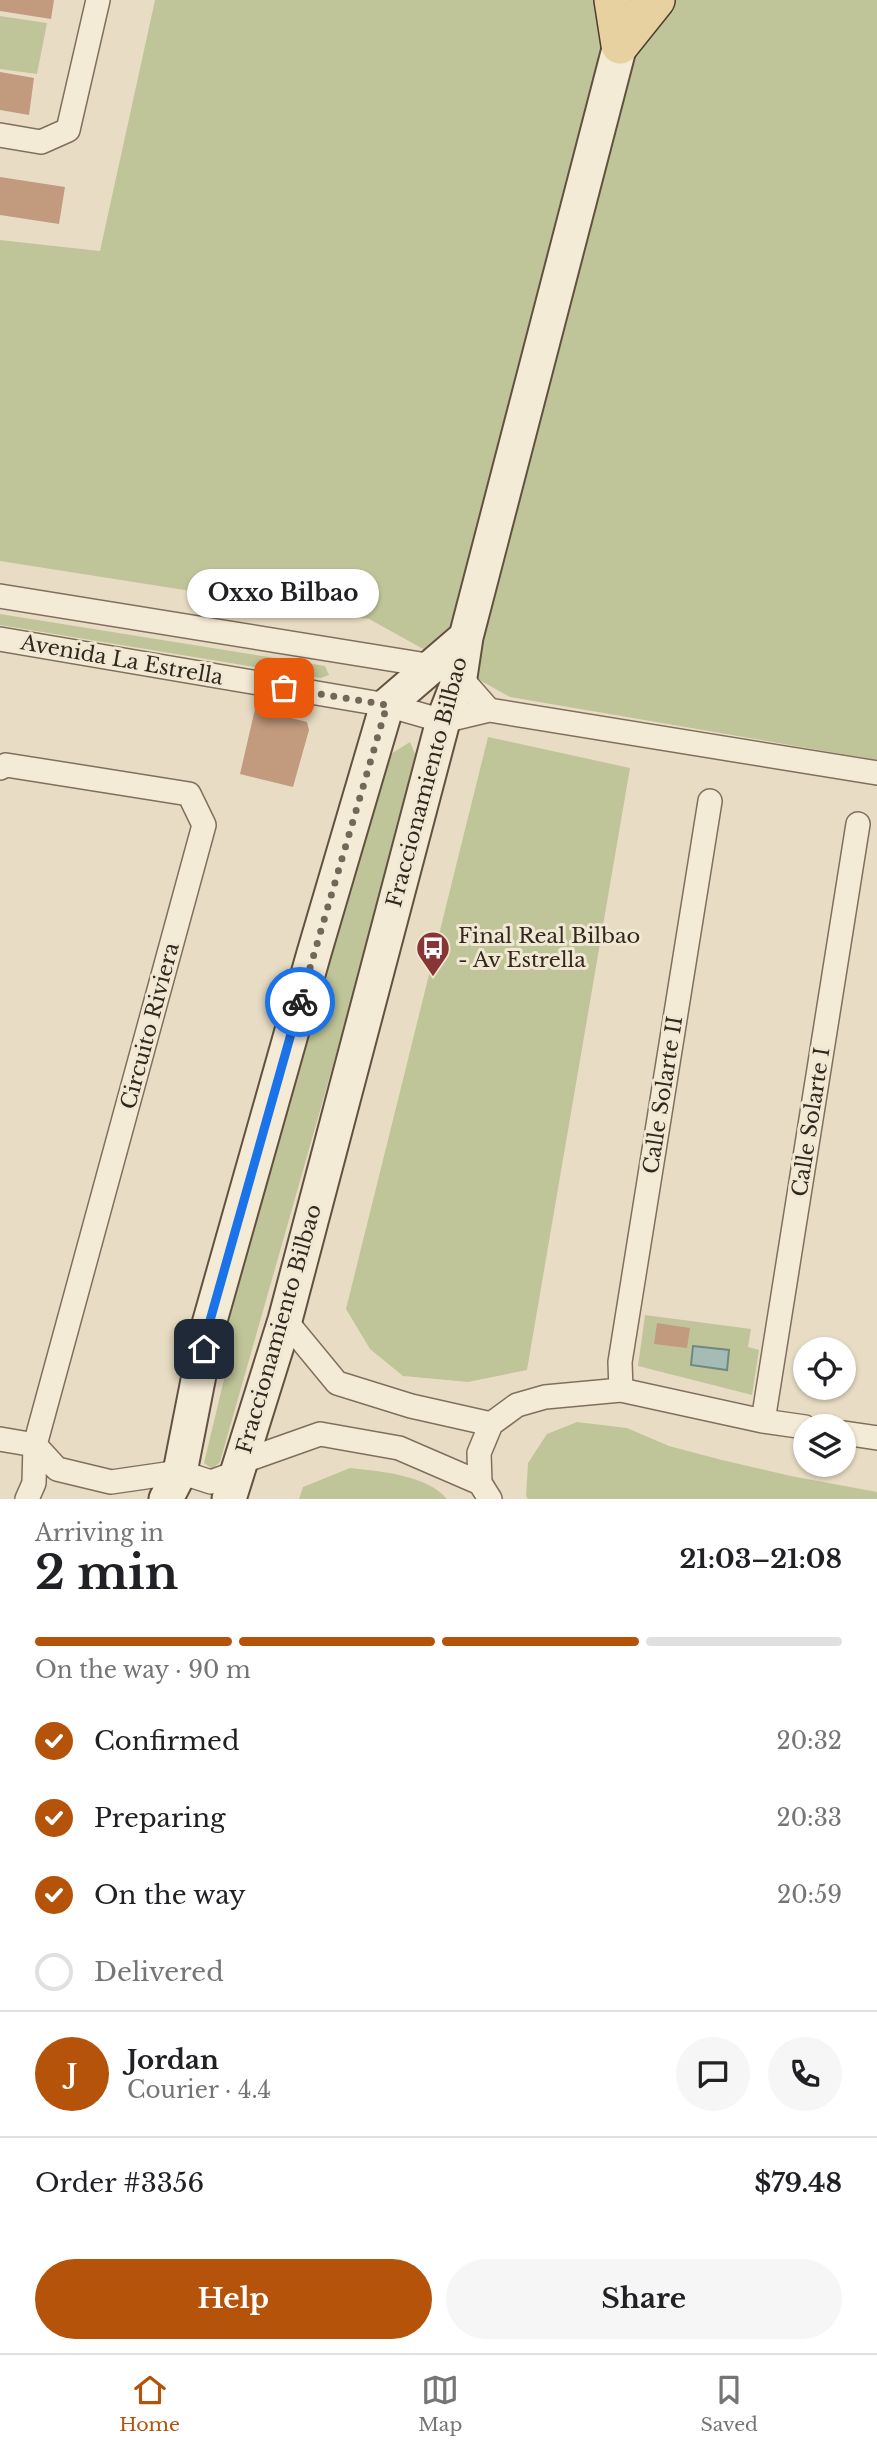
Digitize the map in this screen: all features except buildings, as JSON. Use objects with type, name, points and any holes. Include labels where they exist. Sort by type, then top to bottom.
[{"type":"main road","points":[[612,0],[620,45]]},
{"type":"main road","name":"Fraccionamiento Bilbao","points":[[236,1478],[285,1320],[443,721],[446,671],[466,637],[620,45],[627,0]]},
{"type":"main road","points":[[620,45],[656,0]]},
{"type":"main road","name":"Fraccionamiento Bilbao","points":[[387,705],[446,671]]},
{"type":"main road","points":[[173,1486],[209,1324],[387,705]]},
{"type":"street","points":[[0,135],[41,142],[68,130],[98,0]]},
{"type":"street","name":"Avenida La Estrella","points":[[0,596],[446,671]]},
{"type":"street","name":"Avenida La Estrella","points":[[0,639],[387,705],[443,721],[489,710]]},
{"type":"street","points":[[446,671],[489,710],[877,773]]},
{"type":"street","name":"Circuito Riviera","points":[[0,768],[6,765],[189,794],[204,825],[35,1444],[34,1483],[27,1499]]},
{"type":"street","name":"Calle Solarte II","points":[[621,1390],[620,1362],[710,801]]},
{"type":"street","name":"Calle Solarte I","points":[[763,1421],[859,824]]},
{"type":"street","points":[[285,1320],[337,1383],[411,1405],[491,1424]]},
{"type":"street","points":[[485,1491],[479,1452],[491,1424],[517,1405],[545,1397],[621,1390],[793,1425]]},
{"type":"street","points":[[0,1439],[35,1444],[57,1469],[111,1482],[173,1486],[236,1478],[320,1434],[399,1448],[485,1491]]},
{"type":"street","points":[[856,1435],[877,1438]]},
{"type":"green space","points":[[155,0],[877,0],[877,760],[510,697],[369,619],[0,561],[0,240],[100,251]]},
{"type":"green space","points":[[0,16],[47,23],[37,74],[0,69]]},
{"type":"green space","points":[[0,614],[325,666],[329,675],[321,678],[0,625]]},
{"type":"green space","points":[[488,737],[630,768],[527,1370],[468,1382],[403,1376],[370,1349],[346,1309]]},
{"type":"green space","points":[[410,742],[419,763],[220,1462],[212,1469],[204,1463],[226,1371],[225,1334],[386,757]]},
{"type":"green space","points":[[645,1315],[751,1329],[748,1347],[759,1350],[752,1395],[638,1366]]},
{"type":"green space","points":[[577,1422],[627,1428],[669,1446],[722,1460],[793,1477],[877,1492],[877,1499],[528,1499],[528,1463],[547,1434]]},
{"type":"green space","points":[[350,1468],[415,1479],[428,1484],[447,1499],[299,1499],[303,1487]]},
{"type":"water","points":[[693,1346],[729,1350],[727,1370],[691,1365]]},
{"type":"way so far","points":[[284,688],[387,705],[300,1002]]},
{"type":"place","name":"Oxxo Bilbao","points":[[284,688]]},
{"type":"place","name":"Final Real Bilbao - Av Estrella","points":[[433,978]]},
{"type":"route","points":[[204,1349],[300,1002]]}]
